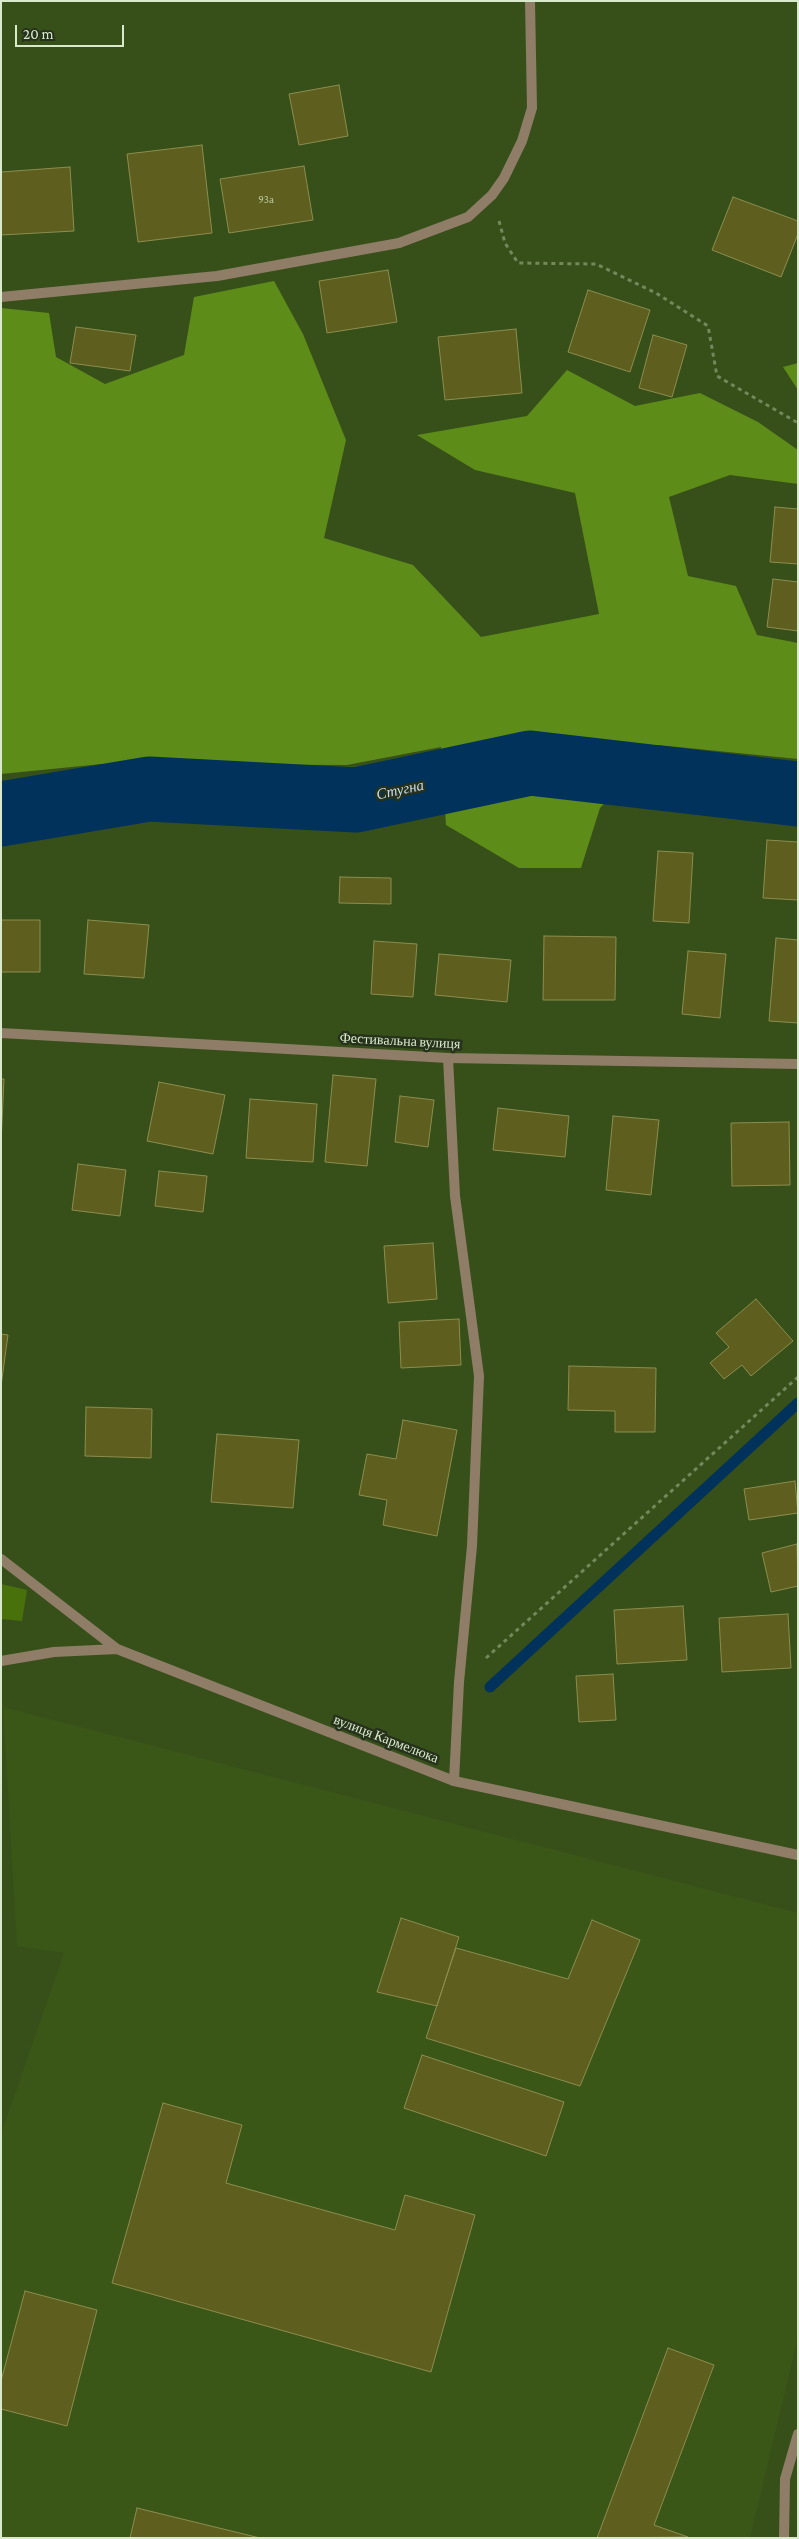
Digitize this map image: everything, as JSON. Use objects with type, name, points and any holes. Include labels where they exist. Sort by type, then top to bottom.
[{"type":"street","points":[[1,297],[217,276],[399,243],[468,217],[492,195],[504,178],[522,142],[532,108],[530,1]]},
{"type":"street","name":"Фестивальна вулиця","points":[[1,1033],[448,1058],[798,1064]]},
{"type":"street","points":[[448,1058],[455,1196],[479,1376],[472,1546],[459,1682],[454,1781]]},
{"type":"street","name":"вулиця Кармелюка","points":[[1,1559],[117,1649],[454,1781],[798,1855]]},
{"type":"street","points":[[1,1661],[54,1652],[117,1649]]},
{"type":"street","points":[[784,2538],[785,2479],[798,2434]]},
{"type":"path","points":[[492,195],[505,243],[518,263],[596,264],[656,293],[708,326],[718,376],[798,423]]},
{"type":"path","points":[[459,1682],[798,1377]]},
{"type":"shaded area","points":[[274,281],[303,334],[346,440],[324,538],[413,565],[481,637],[599,614],[575,493],[475,470],[417,435],[527,416],[567,370],[635,406],[700,393],[758,422],[798,450],[798,484],[730,475],[669,497],[688,576],[736,586],[757,635],[798,643],[798,759],[658,745],[600,808],[581,868],[519,868],[446,825],[441,747],[347,765],[102,764],[1,774],[1,308],[49,313],[56,357],[105,384],[184,355],[194,297]]},
{"type":"shaded area","points":[[798,363],[798,390],[783,367]]},
{"type":"shaded area","points":[[1,1584],[27,1590],[22,1621],[1,1619]]},
{"type":"shaded area","points":[[3,1707],[798,1913],[798,2337],[750,2538],[1,2538],[1,2134],[64,1953],[17,1946]]},
{"type":"building","points":[[339,85],[348,136],[299,145],[289,94]]},
{"type":"building","points":[[202,145],[212,233],[138,242],[127,154]]},
{"type":"building","points":[[304,166],[313,220],[229,233],[220,179]]},
{"type":"building","points":[[70,167],[74,231],[1,235],[1,172]]},
{"type":"building","points":[[733,197],[798,221],[798,234],[781,277],[712,250]]},
{"type":"building","points":[[388,270],[397,322],[327,333],[319,281]]},
{"type":"building","points":[[588,290],[650,310],[630,372],[568,352]]},
{"type":"building","points":[[76,327],[136,335],[130,371],[70,363]]},
{"type":"building","points":[[516,329],[522,393],[445,400],[438,337]]},
{"type":"building","points":[[653,335],[687,345],[672,397],[639,388]]},
{"type":"building","points":[[775,507],[798,509],[798,564],[770,562]]},
{"type":"building","points":[[773,579],[798,582],[798,631],[767,627]]},
{"type":"building","points":[[767,840],[798,842],[798,900],[763,898]]},
{"type":"building","points":[[658,851],[693,853],[689,923],[653,921]]},
{"type":"building","points":[[340,877],[391,878],[391,904],[339,903]]},
{"type":"building","points":[[1,920],[40,920],[40,972],[1,972]]},
{"type":"building","points":[[88,920],[149,925],[144,978],[84,974]]},
{"type":"building","points":[[544,936],[616,937],[615,1000],[543,1000]]},
{"type":"building","points":[[776,938],[798,940],[798,1023],[769,1021]]},
{"type":"building","points":[[374,941],[417,944],[413,997],[371,994]]},
{"type":"building","points":[[688,951],[726,954],[720,1018],[682,1014]]},
{"type":"building","points":[[439,954],[511,960],[507,1002],[435,995]]},
{"type":"building","points":[[333,1075],[376,1079],[367,1166],[325,1162]]},
{"type":"building","points":[[1,1079],[4,1079],[1,1143]]},
{"type":"building","points":[[159,1082],[225,1095],[213,1154],[147,1141]]},
{"type":"building","points":[[400,1096],[434,1100],[428,1147],[395,1142]]},
{"type":"building","points":[[250,1099],[317,1104],[313,1162],[246,1158]]},
{"type":"building","points":[[498,1108],[569,1116],[565,1157],[493,1150]]},
{"type":"building","points":[[613,1116],[659,1120],[651,1195],[606,1190]]},
{"type":"building","points":[[789,1122],[790,1185],[732,1186],[731,1123]]},
{"type":"building","points":[[78,1164],[126,1170],[120,1216],[72,1210]]},
{"type":"building","points":[[159,1171],[207,1176],[203,1212],[155,1206]]},
{"type":"building","points":[[433,1243],[437,1299],[388,1303],[384,1246]]},
{"type":"building","points":[[756,1299],[793,1341],[751,1376],[742,1365],[724,1379],[710,1363],[729,1347],[716,1333]]},
{"type":"building","points":[[459,1319],[461,1365],[401,1368],[399,1322]]},
{"type":"building","points":[[1,1334],[8,1335],[1,1386]]},
{"type":"building","points":[[569,1366],[656,1368],[655,1432],[615,1432],[615,1411],[568,1410]]},
{"type":"building","points":[[86,1407],[152,1409],[151,1458],[85,1456]]},
{"type":"building","points":[[403,1420],[457,1430],[437,1536],[383,1525],[387,1500],[359,1495],[367,1454],[396,1459]]},
{"type":"building","points":[[217,1434],[299,1440],[293,1508],[211,1502]]},
{"type":"building","points":[[795,1481],[798,1513],[749,1520],[744,1489]]},
{"type":"building","points":[[797,1544],[798,1586],[771,1592],[762,1553]]},
{"type":"building","points":[[683,1606],[687,1660],[617,1664],[614,1610]]},
{"type":"building","points":[[788,1614],[791,1668],[722,1672],[719,1618]]},
{"type":"building","points":[[613,1674],[616,1720],[579,1722],[576,1676]]},
{"type":"building","points":[[401,1918],[459,1937],[437,2006],[377,1992]]},
{"type":"building","points":[[592,1920],[640,1940],[580,2086],[426,2038],[456,1948],[568,1979]]},
{"type":"building","points":[[422,2055],[564,2102],[546,2156],[404,2108]]},
{"type":"building","points":[[163,2103],[242,2125],[226,2183],[395,2230],[405,2195],[475,2215],[431,2372],[112,2283]]},
{"type":"building","points":[[25,2291],[97,2310],[67,2426],[1,2409],[1,2381]]},
{"type":"building","points":[[668,2348],[714,2365],[654,2525],[688,2537],[597,2538]]},
{"type":"building","points":[[137,2508],[260,2538],[130,2538]]},
{"type":"waterway","name":"Стугна","points":[[1,814],[149,789],[356,800],[530,763],[798,794]]},
{"type":"waterway","points":[[490,1687],[798,1403]]}]
